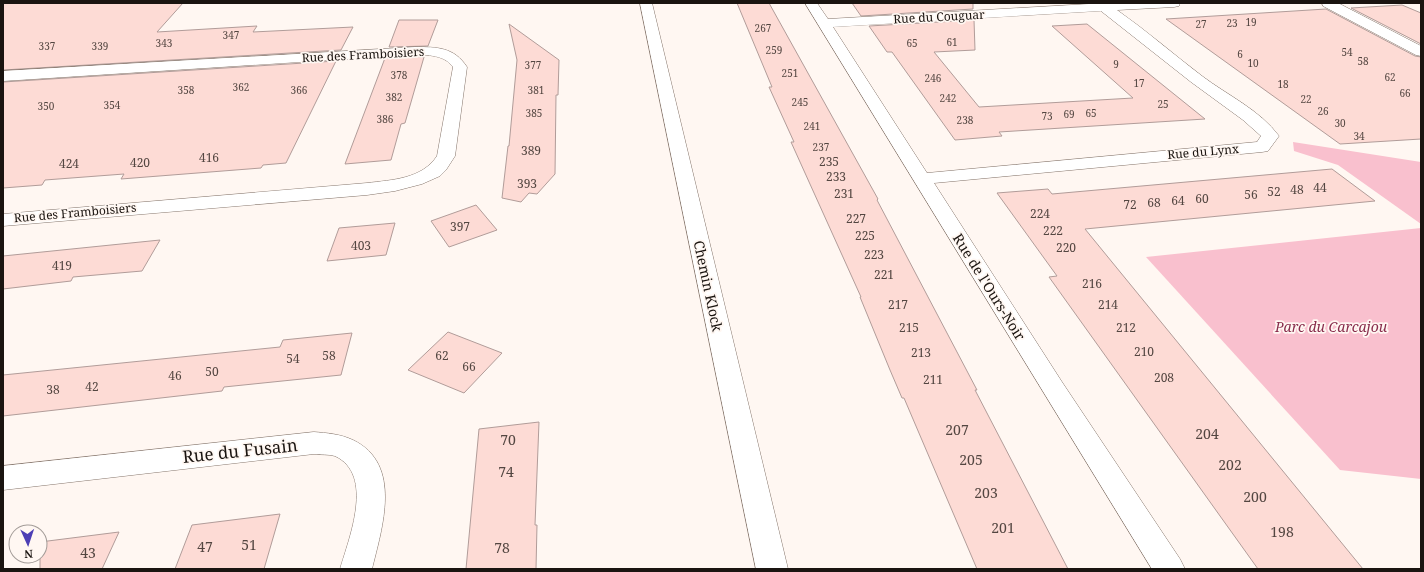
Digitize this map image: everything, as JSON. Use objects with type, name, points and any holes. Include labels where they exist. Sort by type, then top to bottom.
[{"type":"street","name":"Chemin Klock","points":[[646,3],[772,569]]},
{"type":"street","name":"Rue de l'Ours-Noir","points":[[811,3],[1169,569]]},
{"type":"street","name":"Rue du Couguar","points":[[825,24],[1174,3]]},
{"type":"street","points":[[1328,3],[1421,52]]},
{"type":"street","name":"Rue du Lynx","points":[[921,179],[1262,147],[1270,136],[1262,126],[1209,88],[1104,7]]},
{"type":"street","name":"Rue des Framboisiers","points":[[3,76],[408,51],[425,51],[449,55],[457,60],[460,67],[446,156],[439,167],[430,174],[416,180],[366,189],[3,220]]},
{"type":"street","name":"Rue du Fusain","points":[[3,478],[314,443],[344,448],[363,462],[370,478],[372,496],[356,569]]},
{"type":"green space","points":[[1293,142],[1421,162],[1421,224],[1338,165],[1294,151]]},
{"type":"green space","name":"Parc du Carcajou","points":[[1421,228],[1421,479],[1340,470],[1146,257]]},
{"type":"building","points":[[3,3],[183,3],[157,32],[257,26],[253,32],[353,27],[341,50],[3,70]]},
{"type":"building","points":[[737,3],[769,3],[878,199],[877,200],[977,390],[975,390],[1068,569],[977,569],[904,398],[902,398],[890,370],[861,297],[791,142],[794,142],[769,87],[772,87]]},
{"type":"building","points":[[852,3],[973,3],[973,9],[861,16]]},
{"type":"building","points":[[1402,5],[1421,13],[1421,44],[1351,8]]},
{"type":"building","points":[[1326,9],[1415,56],[1421,57],[1421,139],[1340,144],[1166,19]]},
{"type":"building","points":[[399,20],[438,20],[428,46],[389,47]]},
{"type":"building","points":[[974,20],[975,50],[934,52],[979,107],[1133,98],[1052,26],[1087,24],[1205,119],[999,132],[1002,136],[955,140],[892,52],[887,52],[869,26]]},
{"type":"building","points":[[509,24],[559,60],[558,95],[556,95],[555,174],[537,194],[529,193],[521,202],[502,198],[509,146],[517,60]]},
{"type":"building","points":[[408,56],[424,57],[405,123],[401,124],[391,160],[345,164],[385,58]]},
{"type":"building","points":[[336,61],[286,163],[263,165],[261,168],[121,179],[124,174],[45,180],[42,185],[3,188],[3,82]]},
{"type":"building","points":[[1332,169],[1375,201],[1085,229],[1363,569],[1258,569],[1049,277],[1057,276],[997,193],[1048,189],[1052,194]]},
{"type":"building","points":[[476,205],[497,230],[449,247],[431,221]]},
{"type":"building","points":[[395,223],[386,255],[327,261],[339,228]]},
{"type":"building","points":[[160,240],[142,271],[73,277],[71,281],[3,289],[3,256]]},
{"type":"building","points":[[448,332],[502,353],[464,393],[408,370]]},
{"type":"building","points":[[352,333],[341,375],[224,387],[222,391],[3,416],[3,375],[280,347],[283,340]]},
{"type":"building","points":[[539,422],[535,525],[537,525],[536,569],[466,569],[479,429]]},
{"type":"building","points":[[280,514],[264,569],[175,569],[192,525]]},
{"type":"building","points":[[119,532],[102,569],[40,569],[40,564],[48,564],[48,541]]}]
